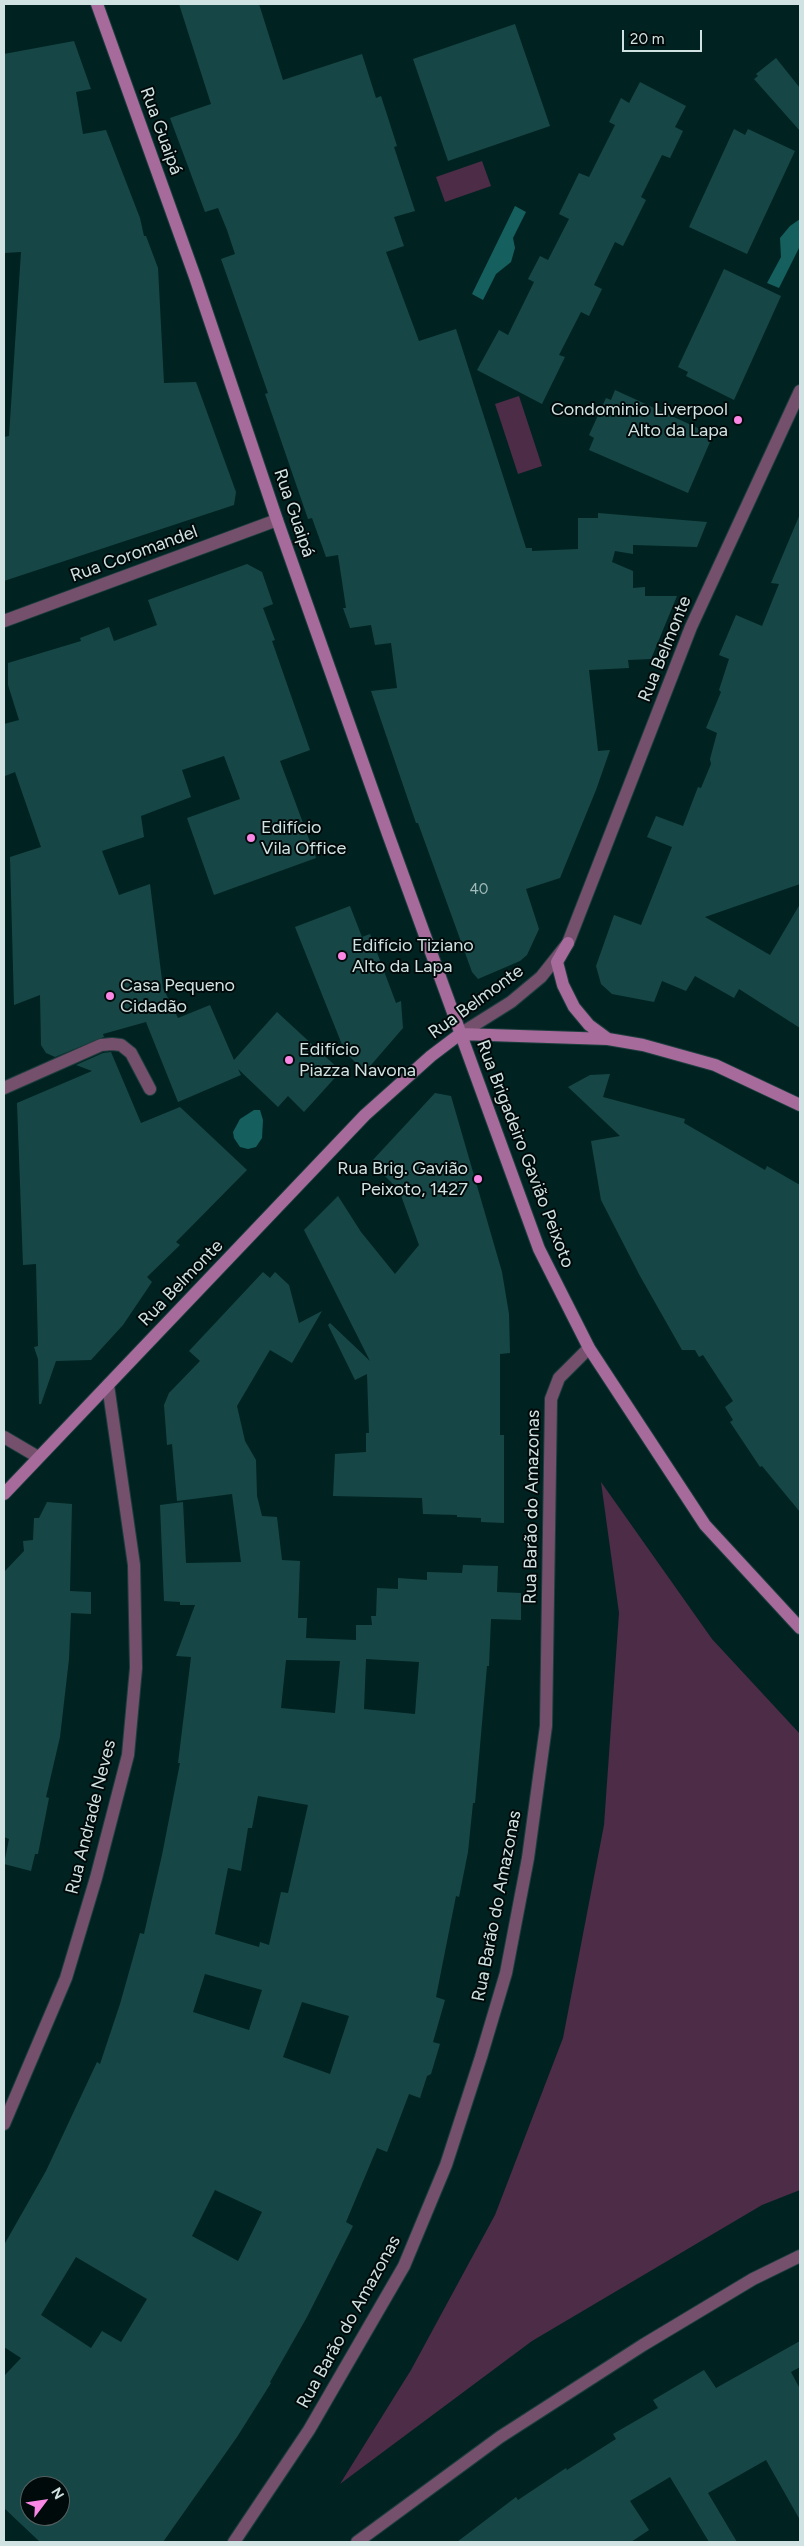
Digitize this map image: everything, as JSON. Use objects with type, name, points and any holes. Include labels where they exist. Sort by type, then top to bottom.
[{"type":"main road","name":"Rua Guaipá","points":[[97,4],[195,277],[277,520],[460,1034]]},
{"type":"main road","points":[[568,943],[557,962],[563,985],[579,1013],[589,1025],[608,1039]]},
{"type":"main road","points":[[460,1034],[608,1039],[643,1045],[715,1065],[800,1105]]},
{"type":"main road","name":"Rua Brigadeiro Gavião Peixoto","points":[[460,1034],[540,1250],[589,1348],[705,1524],[800,1628]]},
{"type":"main road","name":"Rua Belmonte","points":[[4,1494],[365,1115],[430,1056],[460,1034]]},
{"type":"street","name":"Rua Belmonte","points":[[460,1034],[511,1002],[541,977],[568,943],[691,627],[800,391]]},
{"type":"street","name":"Rua Coromandel","points":[[4,621],[277,520]]},
{"type":"street","points":[[4,1088],[101,1046],[112,1044],[121,1045],[131,1053],[150,1088]]},
{"type":"street","name":"Rua Barão do Amazonas","points":[[234,2542],[309,2430],[404,2266],[446,2165],[506,1973],[528,1858],[546,1726],[551,1399],[559,1378],[589,1348]]},
{"type":"street","name":"Rua Andrade Neves","points":[[4,2124],[66,1978],[96,1878],[128,1755],[136,1668],[134,1565],[108,1385]]},
{"type":"street","points":[[4,1437],[38,1457]]},
{"type":"street","points":[[357,2542],[500,2438],[643,2345],[753,2279],[800,2256]]},
{"type":"shaded area","points":[[482,161],[491,186],[445,202],[436,177]]},
{"type":"shaded area","points":[[519,396],[542,466],[518,474],[495,404]]},
{"type":"shaded area","points":[[601,1482],[712,1639],[800,1734],[800,2190],[762,2205],[532,2341],[340,2484],[411,2370],[495,2215],[563,2038],[604,1825],[619,1613]]},
{"type":"water","points":[[515,206],[526,212],[513,238],[515,248],[511,262],[496,274],[483,300],[472,294]]},
{"type":"water","points":[[800,219],[800,246],[779,288],[767,283],[781,257],[780,238],[790,226]]},
{"type":"water","points":[[254,1110],[260,1110],[263,1120],[262,1138],[256,1147],[248,1149],[240,1147],[234,1138],[233,1132],[240,1119]]},
{"type":"building","points":[[179,4],[259,4],[283,80],[362,54],[376,98],[381,96],[397,146],[394,147],[415,211],[394,217],[404,246],[386,252],[419,341],[456,329],[526,548],[532,548],[532,551],[578,549],[578,518],[598,518],[598,513],[707,522],[697,547],[633,545],[633,554],[615,551],[612,562],[633,571],[633,588],[645,587],[645,596],[677,596],[651,659],[628,660],[629,668],[589,670],[598,751],[610,750],[596,790],[560,878],[526,889],[539,929],[527,955],[520,961],[478,979],[472,972],[418,823],[416,823],[371,691],[397,688],[391,643],[375,645],[371,625],[350,628],[343,608],[346,608],[338,555],[326,557],[312,518],[308,519],[265,394],[268,393],[221,259],[235,254],[227,230],[218,208],[205,212],[170,118],[211,104]]},
{"type":"building","points":[[515,24],[550,126],[448,161],[413,59]]},
{"type":"building","points":[[74,41],[91,89],[76,92],[83,134],[106,130],[140,218],[144,236],[146,236],[158,268],[164,383],[196,382],[236,492],[234,505],[4,581],[4,437],[9,436],[21,252],[4,253],[4,54]]},
{"type":"building","points":[[776,58],[800,88],[800,131],[754,79],[758,76],[756,74]]},
{"type":"building","points":[[640,82],[686,106],[675,127],[683,131],[670,158],[662,155],[641,197],[646,200],[623,246],[615,242],[594,285],[602,289],[589,316],[581,312],[559,355],[565,357],[542,404],[477,370],[499,330],[508,335],[534,282],[528,279],[540,256],[548,260],[569,219],[559,214],[579,173],[589,177],[615,125],[609,122],[621,98],[629,103]]},
{"type":"building","points":[[734,129],[745,135],[748,129],[795,151],[747,254],[689,227]]},
{"type":"building","points":[[724,269],[781,296],[734,400],[686,376],[688,372],[678,367]]},
{"type":"building","points":[[615,390],[713,435],[688,493],[589,450],[594,438],[589,435],[606,398],[611,400]]},
{"type":"building","points":[[800,514],[800,884],[705,917],[770,955],[800,904],[800,1028],[739,989],[734,998],[695,976],[686,991],[662,981],[654,1002],[612,994],[601,984],[596,966],[614,915],[641,925],[672,847],[647,837],[656,816],[683,826],[698,787],[701,788],[711,764],[710,759],[717,733],[706,728],[721,692],[719,690],[729,659],[719,655],[736,615],[762,626],[779,584],[771,583]]},
{"type":"building","points":[[247,564],[262,572],[273,604],[263,608],[275,640],[272,641],[310,750],[280,761],[316,858],[214,895],[187,818],[240,799],[224,756],[182,770],[191,797],[141,816],[144,837],[102,851],[119,895],[150,884],[163,988],[178,1018],[210,1005],[234,1060],[277,1012],[341,1071],[304,1112],[288,1096],[278,1107],[238,1069],[241,1075],[178,1102],[146,1022],[103,1034],[104,1037],[55,1057],[46,1053],[41,1045],[40,995],[14,1005],[10,857],[41,847],[15,772],[5,776],[4,724],[19,720],[8,685],[8,663],[81,641],[80,638],[109,627],[114,641],[157,625],[148,600]]},
{"type":"building","points":[[350,906],[362,937],[370,934],[396,1003],[401,1001],[403,1028],[365,1072],[345,1052],[295,927]]},
{"type":"building","points":[[111,1052],[141,1123],[180,1107],[247,1170],[176,1242],[180,1245],[147,1277],[152,1282],[123,1325],[91,1360],[56,1361],[41,1404],[39,1404],[38,1359],[34,1347],[38,1346],[36,1264],[23,1265],[17,1103],[92,1071],[76,1065],[103,1053]]},
{"type":"building","points":[[610,1074],[603,1097],[685,1119],[684,1123],[765,1170],[767,1166],[800,1185],[800,1512],[762,1466],[760,1467],[730,1422],[733,1420],[725,1407],[733,1401],[703,1355],[699,1357],[695,1350],[682,1350],[640,1276],[601,1200],[591,1141],[620,1136],[568,1087],[590,1075]]},
{"type":"building","points":[[435,1093],[451,1096],[502,1272],[509,1314],[510,1353],[500,1354],[500,1435],[504,1435],[504,1523],[481,1522],[481,1518],[457,1517],[457,1515],[423,1514],[422,1498],[333,1496],[335,1454],[366,1452],[366,1433],[369,1433],[367,1374],[355,1380],[328,1325],[330,1323],[370,1361],[304,1230],[338,1196],[361,1232],[395,1274],[419,1245],[399,1190],[371,1162]]},
{"type":"building","points":[[263,1272],[270,1278],[275,1272],[289,1285],[299,1323],[322,1311],[292,1363],[270,1350],[237,1406],[245,1441],[256,1460],[257,1496],[262,1516],[277,1517],[282,1560],[300,1561],[298,1618],[307,1618],[306,1638],[356,1640],[356,1625],[372,1625],[371,1616],[376,1616],[377,1588],[398,1589],[398,1578],[427,1580],[427,1572],[462,1573],[463,1565],[498,1566],[497,1592],[521,1593],[521,1620],[491,1619],[489,1666],[487,1666],[475,1803],[473,1803],[468,1852],[459,1897],[456,1896],[436,1997],[445,2000],[433,2042],[440,2044],[431,2074],[427,2076],[420,2098],[409,2094],[387,2152],[377,2148],[346,2222],[353,2226],[307,2317],[271,2383],[237,2437],[163,2542],[40,2542],[23,2526],[70,2526],[70,2476],[20,2476],[20,2523],[4,2508],[4,2376],[21,2358],[4,2347],[4,2245],[46,2171],[97,2062],[100,2064],[120,2004],[140,1933],[144,1934],[162,1855],[180,1763],[178,1763],[191,1657],[176,1656],[195,1605],[180,1605],[180,1602],[164,1601],[160,1505],[183,1502],[186,1563],[241,1562],[232,1494],[177,1501],[172,1444],[167,1445],[164,1405],[169,1393],[200,1361],[189,1351]],"holes":[[[366,1659],[419,1662],[415,1714],[364,1709]],[[286,1660],[340,1661],[335,1713],[281,1708]],[[258,1796],[308,1805],[288,1893],[281,1892],[269,1945],[260,1942],[259,1947],[215,1934],[228,1868],[241,1871],[248,1828],[252,1828]],[[205,1974],[262,1990],[249,2030],[193,2012]],[[302,2002],[349,2016],[330,2074],[283,2057]],[[215,2190],[262,2212],[238,2261],[192,2236]],[[76,2257],[147,2299],[121,2342],[102,2331],[91,2348],[41,2315]]]},
{"type":"building","points":[[47,1502],[72,1504],[70,1591],[91,1592],[91,1614],[71,1613],[69,1659],[60,1737],[46,1797],[49,1798],[38,1854],[35,1854],[31,1871],[4,1864],[9,1839],[4,1837],[4,1572],[24,1551],[23,1541],[33,1540],[34,1518],[39,1518]]},
{"type":"building","points":[[800,2341],[800,2367],[791,2372],[800,2389],[800,2520],[766,2460],[708,2493],[737,2542],[709,2542],[670,2477],[630,2501],[649,2530],[631,2542],[457,2542],[516,2497],[518,2500],[566,2468],[567,2470],[616,2439],[613,2434],[658,2408],[653,2400],[704,2370],[716,2388]]},
{"type":"place","name":"Condominio Liverpool Alto da Lapa","points":[[738,420]]},
{"type":"place","name":"Edifício Vila Office","points":[[251,838]]},
{"type":"place","name":"Edifício Tiziano Alto da Lapa","points":[[342,956]]},
{"type":"place","name":"Casa Pequeno Cidadão","points":[[110,996]]},
{"type":"place","name":"Edifício Piazza Navona","points":[[289,1060]]},
{"type":"place","name":"Rua Brig. Gavião Peixoto, 1427","points":[[478,1179]]}]
